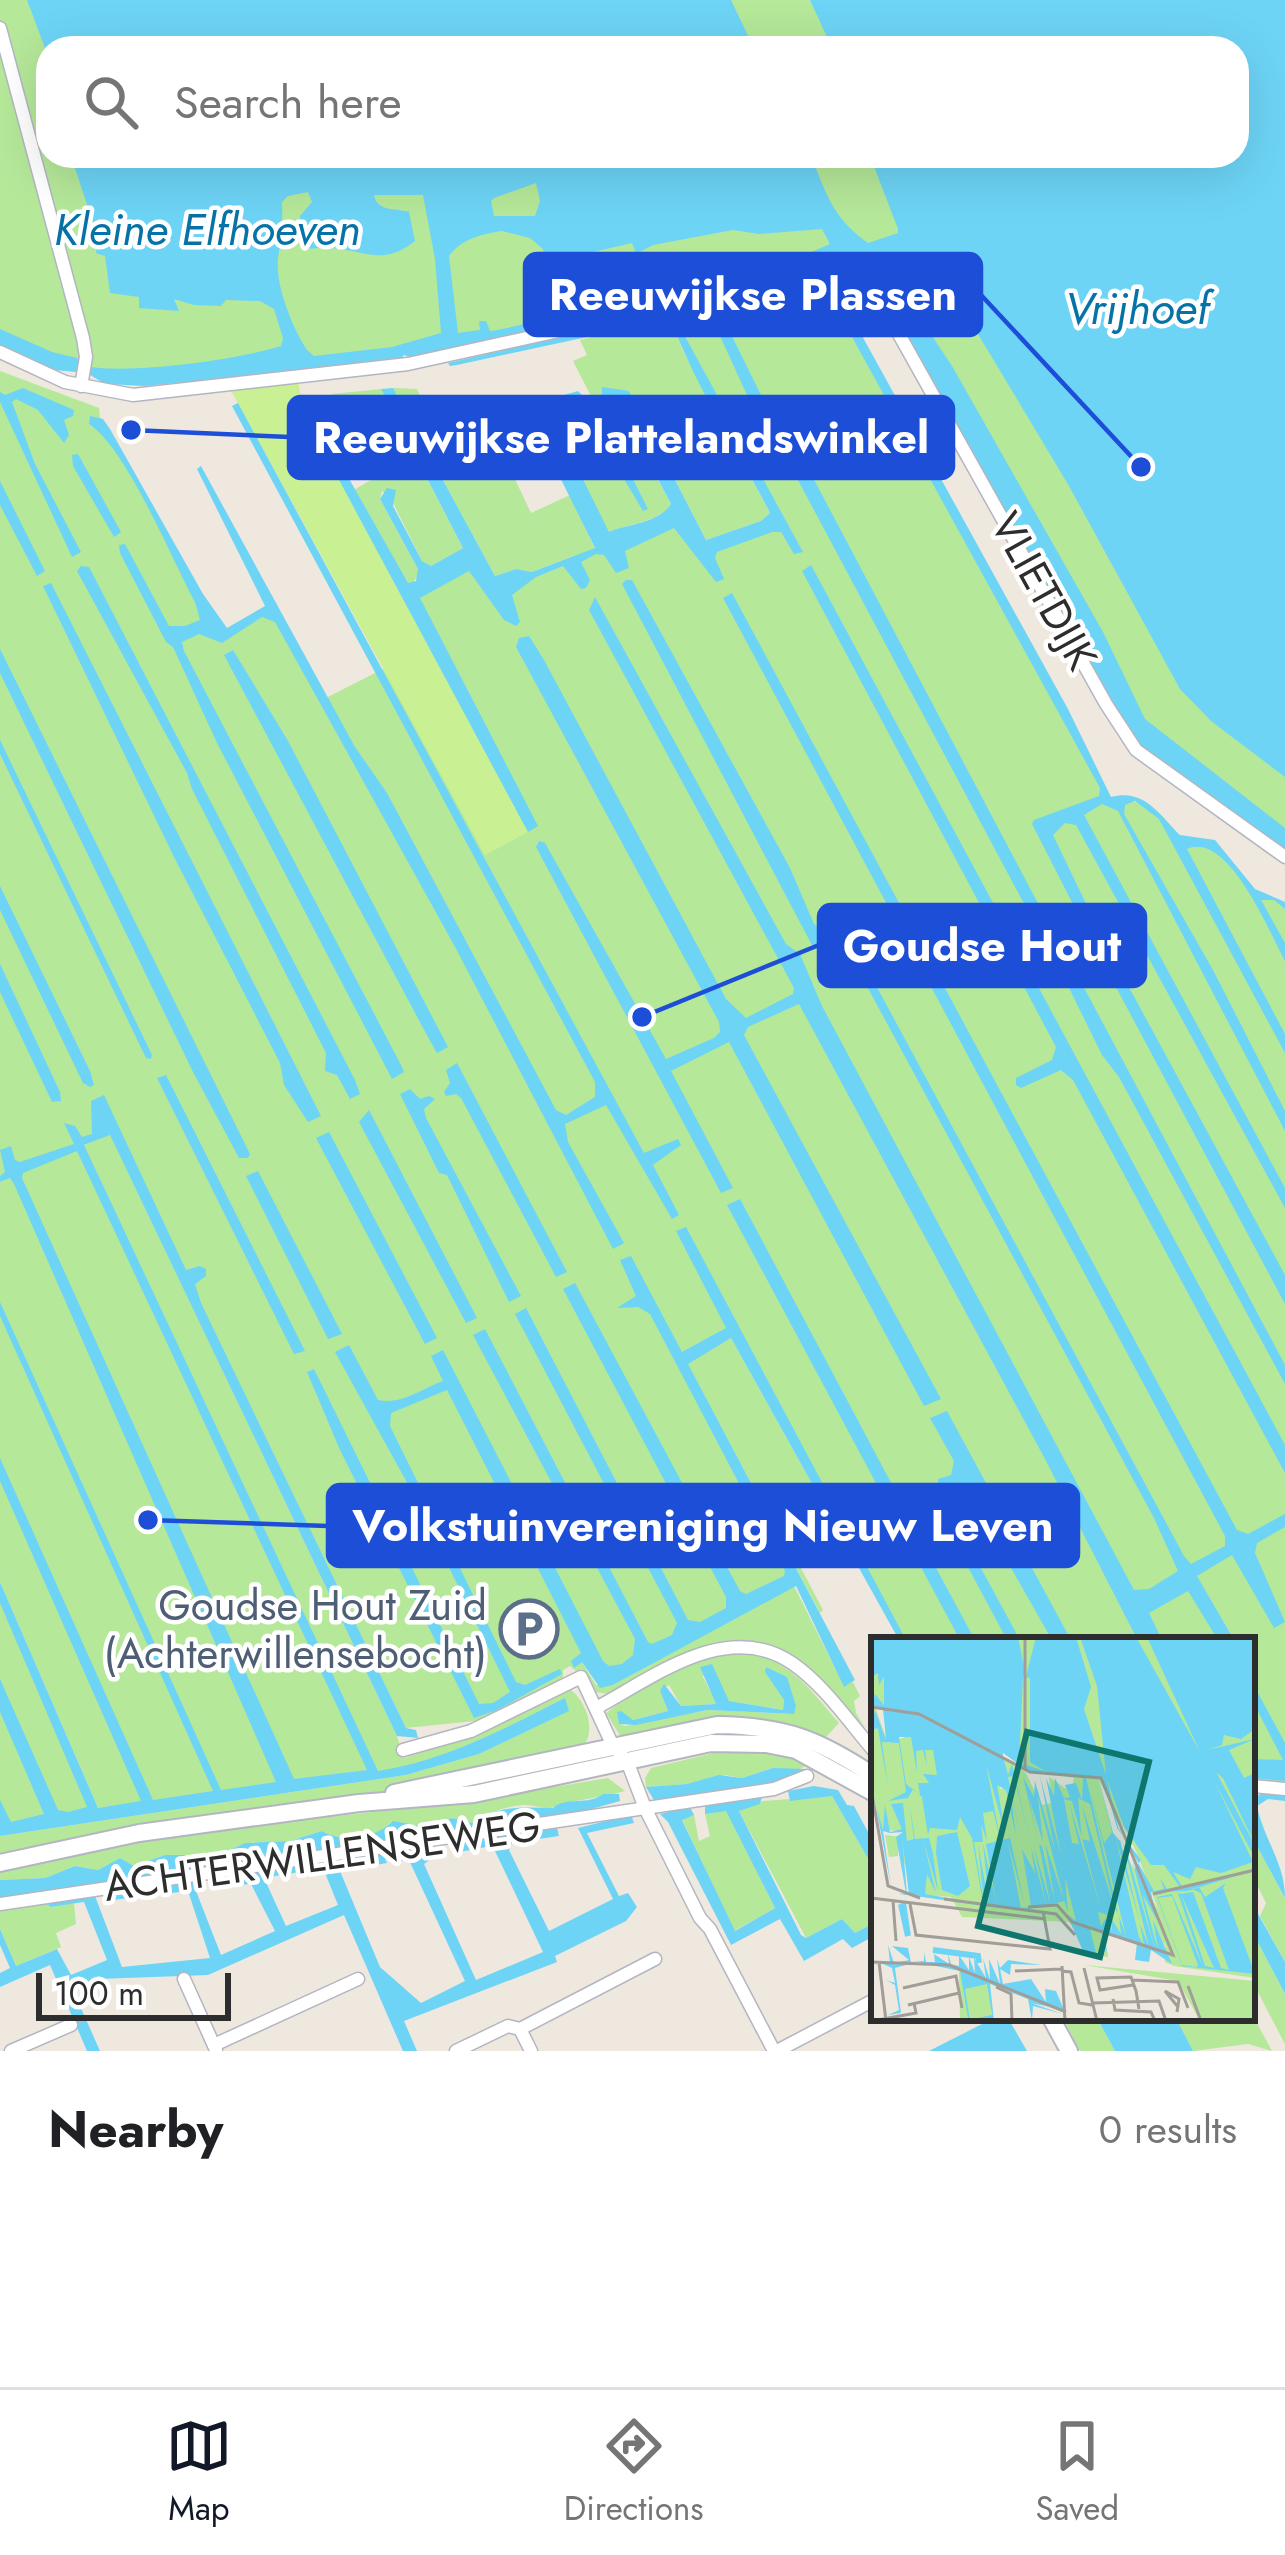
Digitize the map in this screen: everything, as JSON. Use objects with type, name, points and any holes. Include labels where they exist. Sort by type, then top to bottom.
[{"type":"main road","points":[[358,1803],[717,1725],[757,1726],[826,1744],[871,1774]]},
{"type":"main road","points":[[0,1863],[139,1833],[358,1803],[474,1794],[711,1742],[766,1744],[818,1759],[871,1791]]},
{"type":"main road","points":[[1053,2021],[1069,2051]]},
{"type":"street","points":[[0,28],[36,164]]},
{"type":"street","points":[[0,352],[82,374],[82,338],[37,168]]},
{"type":"street","name":"VLIETDIJK","points":[[82,374],[133,395],[408,364],[704,299],[855,279],[872,292],[891,320],[1106,704],[1136,749],[1285,857]]},
{"type":"street","points":[[596,1708],[687,1660],[727,1645],[771,1653],[790,1662],[871,1747]]},
{"type":"street","points":[[403,1750],[471,1731],[581,1677],[613,1746],[627,1760],[645,1808],[776,2051],[871,2002]]},
{"type":"street","name":"ACHTERWILLENSEWEG","points":[[0,1904],[775,1789],[807,1776]]},
{"type":"street","points":[[1255,1786],[1285,1789]]},
{"type":"street","points":[[456,2051],[508,2026],[520,2029],[656,1959]]},
{"type":"street","points":[[184,1979],[215,2048],[358,1978]]},
{"type":"street","points":[[10,2051],[70,2025]]},
{"type":"street","points":[[520,2029],[531,2051]]},
{"type":"green space","points":[[0,0],[1285,0],[1285,840],[1144,731],[869,263],[817,265],[317,368],[109,377],[0,337]]},
{"type":"green space","points":[[837,297],[1107,799],[1146,803],[1179,840],[1215,845],[1256,895],[1272,897],[1285,907],[1285,1783],[1255,1781],[1255,1637],[902,1637],[734,1332],[681,1360],[844,1686],[853,1682],[860,1696],[854,1701],[856,1713],[871,1740],[827,1687],[789,1655],[744,1640],[689,1652],[608,1694],[595,1692],[582,1669],[570,1666],[563,1670],[563,1679],[475,1721],[406,1728],[115,1127],[0,1176],[0,371],[99,408],[100,418],[218,635],[273,607],[322,700],[434,643],[406,591],[474,565],[491,589],[594,548],[532,572],[516,569],[495,576],[393,388],[417,389],[439,434],[466,423],[477,441],[493,433],[531,513],[570,495],[595,549],[679,518],[704,548],[778,518],[675,336],[770,513],[761,521],[706,540],[629,391],[615,400],[671,504],[651,519],[609,533],[556,431],[561,411],[599,412],[573,361],[587,355],[580,340],[720,304],[760,299],[763,306]],"holes":[[[792,1587],[613,1685],[596,1685],[582,1662],[615,1675]]]},
{"type":"green space","points":[[298,379],[303,411],[528,832],[485,855],[229,387]]},
{"type":"green space","points":[[381,389],[463,548],[431,566],[422,561],[391,499],[382,491],[380,499],[418,569],[412,584],[404,582],[354,490],[381,474],[373,460],[368,463],[332,394]]},
{"type":"green space","points":[[110,1134],[404,1758],[466,1738],[568,1688],[587,1714],[584,1745],[393,1791],[188,1819],[0,1855],[0,1836],[406,1775],[479,1754],[562,1714],[565,1699],[468,1747],[414,1766],[98,1808],[0,1582],[0,1182]]},
{"type":"green space","points":[[731,1338],[849,1550],[845,1551],[814,1497],[780,1515],[769,1494],[763,1496],[823,1610],[820,1613],[687,1363]]},
{"type":"green space","points":[[0,1592],[96,1815],[0,1826]]},
{"type":"green space","points":[[742,1651],[786,1668],[839,1723],[825,1738],[747,1722],[621,1737],[606,1713],[670,1673]],"holes":[[[765,1672],[794,1714],[707,1710],[625,1726],[617,1712],[632,1720],[668,1711],[660,1691],[669,1685],[681,1706],[717,1704],[702,1675],[722,1688],[729,1701],[783,1710],[784,1700]]]},
{"type":"green space","points":[[739,1747],[808,1765],[796,1771],[773,1768],[742,1778],[725,1775],[646,1787],[651,1768]]},
{"type":"green space","points":[[608,1778],[625,1791],[551,1808],[511,1807],[473,1823],[452,1818],[425,1827],[391,1822],[377,1833],[358,1838],[322,1831],[290,1841],[245,1843],[219,1855],[165,1855],[134,1866],[120,1858],[98,1870],[75,1866],[45,1878],[0,1880],[0,1869],[202,1831],[464,1802]]},
{"type":"green space","points":[[832,1796],[871,1864],[871,1925],[855,1933],[842,1919],[806,1938],[739,1811],[763,1801]]},
{"type":"green space","points":[[726,1810],[775,1908],[734,1931],[682,1819],[694,1815],[699,1841],[710,1836],[705,1814]]},
{"type":"green space","points":[[1255,1843],[1285,1898],[1285,1962],[1260,1916],[1266,1903],[1255,1881]]},
{"type":"green space","points":[[46,1901],[50,1907],[74,1903],[76,1924],[56,1933],[61,1947],[16,1966],[0,1929],[0,1910]]},
{"type":"green space","points":[[1255,1937],[1285,1994],[1285,2044],[1255,1987]]},
{"type":"green space","points":[[1255,2020],[1272,2051],[1248,2044],[1193,2051],[1178,2021]]},
{"type":"green space","points":[[1065,2021],[1099,2021],[1115,2051],[1080,2051]]},
{"type":"water","points":[[27,0],[731,0],[748,36],[40,36]]},
{"type":"water","name":"Vrijhoef","points":[[810,0],[1285,0],[1285,777],[1211,721],[1180,689],[1069,486],[954,294],[918,268],[903,277],[901,289],[952,366],[1103,632],[1145,719],[1285,828],[1285,853],[1132,736],[885,297],[862,272],[837,271],[732,286],[413,358],[404,355],[399,361],[145,386],[105,384],[87,373],[54,370],[0,346],[0,329],[77,358],[80,365],[123,369],[209,361],[281,346],[274,309],[260,301],[226,300],[221,306],[174,299],[179,311],[139,308],[139,297],[110,293],[105,256],[96,253],[98,238],[75,168],[816,168],[838,214],[868,243],[898,233],[875,168],[1249,168],[1249,36],[826,36]],"holes":[[[536,183],[540,201],[535,216],[494,216],[494,198]],[[308,192],[312,202],[300,216],[301,249],[373,255],[393,253],[415,241],[409,212],[383,207],[374,195],[423,195],[435,259],[441,333],[392,347],[314,356],[307,350],[286,306],[278,270],[282,202]],[[822,229],[830,244],[807,254],[719,269],[573,304],[568,258],[632,243],[636,254],[653,245],[733,230],[759,234]],[[502,231],[530,238],[543,249],[555,308],[516,326],[490,331],[486,321],[479,321],[480,330],[458,333],[449,256],[466,241]]]},
{"type":"water","points":[[706,304],[676,320],[803,552],[794,554],[781,532],[772,532],[717,552],[724,579],[716,582],[674,528],[625,551],[629,568],[616,573],[604,555],[581,562],[590,580],[586,588],[581,589],[563,566],[536,577],[512,595],[520,622],[516,626],[504,620],[469,571],[420,598],[538,826],[528,832],[302,411],[309,408],[408,583],[416,581],[418,569],[380,499],[387,488],[396,490],[393,506],[422,561],[431,566],[463,548],[381,389],[393,388],[495,576],[516,569],[532,572],[595,548],[538,433],[515,439],[511,433],[536,421],[536,403],[578,391],[599,412],[648,509],[643,511],[582,408],[561,411],[555,423],[609,532],[651,519],[671,504],[619,405],[602,395],[602,387],[629,391],[706,540],[761,521],[770,513],[704,393],[671,319],[457,365],[448,363]]},
{"type":"water","points":[[845,305],[1068,709],[1111,797],[1133,796],[1158,811],[1180,835],[1215,840],[1255,889],[1285,902],[1285,909],[1274,900],[1261,900],[1285,943],[1285,961],[1232,869],[1202,847],[1187,849],[1285,1034],[1285,1053],[1159,819],[1135,801],[1125,805],[1124,814],[1213,970],[1285,1111],[1285,1131],[1118,811],[1102,804],[1084,815],[1285,1188],[1285,1208],[1076,825],[1065,823],[1053,835],[1105,943],[1285,1275],[1285,1304],[1085,929],[1036,919],[1022,900],[799,482],[746,393],[715,325],[722,316],[760,393],[801,455],[1042,911],[1070,916],[1075,908],[1032,824],[1099,796],[1100,788],[835,306]]},
{"type":"water","points":[[23,388],[74,410],[64,420],[69,435],[64,443],[38,410],[16,399],[12,402],[35,464],[81,552],[72,557],[0,402],[0,392],[5,395]]},
{"type":"water","points":[[238,403],[644,1153],[678,1139],[681,1145],[653,1165],[679,1215],[672,1219],[606,1105],[565,1124],[568,1142],[624,1243],[613,1249],[454,945],[275,622],[262,617],[222,643],[199,634],[182,642],[184,651],[401,1065],[404,1072],[392,1079],[217,743],[173,647],[166,642],[120,553],[119,545],[125,544],[169,626],[200,620],[147,506],[118,456],[89,424],[90,416],[103,419],[110,429],[227,628],[265,606],[197,469],[201,466],[355,747],[387,793],[556,1110],[566,1115],[595,1097],[595,1082],[232,406]]},
{"type":"water","points":[[78,454],[121,532],[114,537],[73,466],[72,455]]},
{"type":"water","points":[[0,481],[45,571],[37,576],[0,505]]},
{"type":"water","points":[[811,565],[1285,1445],[1285,1473],[1073,1080],[1061,1070],[1021,1088],[1016,1085],[1016,1078],[1052,1060],[1056,1047],[802,571]]},
{"type":"water","points":[[89,567],[360,1094],[350,1099],[337,1075],[325,1071],[326,1053],[187,773],[77,571]]},
{"type":"water","points":[[632,580],[790,868],[814,924],[825,931],[847,924],[852,943],[863,954],[888,943],[895,945],[866,963],[872,978],[1191,1564],[1225,1546],[1225,1536],[723,598],[732,593],[1237,1530],[1248,1534],[1285,1514],[1285,1527],[1257,1543],[1255,1553],[1285,1622],[1274,1628],[1232,1555],[1197,1576],[1232,1637],[1216,1637],[1188,1591],[1149,1613],[1161,1637],[1136,1637],[799,1004],[748,1027],[744,1035],[941,1399],[924,1406],[729,1042],[671,1071],[733,1188],[721,1193],[536,847],[539,841],[545,843],[666,1059],[714,1038],[720,1032],[719,1022],[516,647],[519,638],[529,636],[544,660],[726,999],[746,1018],[793,994],[794,988],[589,610],[595,597],[786,944],[800,954],[822,1006],[1134,1590],[1149,1589],[1178,1571],[1154,1518],[849,953],[834,941],[814,949],[622,584]]},
{"type":"water","points":[[51,583],[321,1116],[308,1122],[284,1085],[280,1063],[43,586]]},
{"type":"water","points":[[0,649],[248,1158],[239,1158],[193,1072],[0,673]]},
{"type":"water","points":[[233,650],[288,741],[448,1047],[437,1053],[224,655]]},
{"type":"water","points":[[0,740],[151,1059],[146,1058],[0,754]]},
{"type":"water","points":[[0,886],[90,1071],[94,1085],[90,1087],[83,1083],[0,910]]},
{"type":"water","points":[[1048,930],[1056,935],[1285,1365],[1285,1384],[1119,1077],[1102,1055],[1042,933]]},
{"type":"water","points":[[0,964],[61,1101],[52,1102],[0,992]]},
{"type":"water","points":[[457,1063],[567,1272],[556,1277],[461,1098],[446,1096],[450,1083],[446,1070]]},
{"type":"water","points":[[166,1075],[305,1351],[294,1354],[157,1078]]},
{"type":"water","points":[[410,1089],[420,1099],[435,1099],[424,1109],[426,1118],[521,1296],[509,1302],[447,1175],[439,1173],[400,1094]]},
{"type":"water","points":[[104,1095],[186,1270],[206,1269],[206,1276],[195,1284],[201,1303],[406,1728],[416,1730],[418,1738],[397,1736],[110,1135],[84,1145],[378,1771],[451,1751],[565,1698],[569,1711],[479,1754],[406,1775],[0,1836],[0,1800],[11,1822],[44,1814],[0,1712],[0,1679],[58,1810],[87,1807],[0,1603],[0,1582],[98,1808],[141,1801],[0,1481],[0,1458],[153,1800],[213,1791],[0,1316],[0,1302],[221,1790],[276,1782],[14,1184],[10,1178],[0,1182],[5,1172],[0,1150],[11,1146],[20,1162],[74,1144],[64,1123],[75,1126],[82,1137],[92,1134],[91,1101]],"holes":[[[77,1151],[367,1770],[294,1779],[23,1173]]]},
{"type":"water","points":[[369,1110],[477,1318],[466,1323],[359,1122]]},
{"type":"water","points":[[329,1132],[437,1338],[425,1344],[316,1138]]},
{"type":"water","points":[[258,1171],[342,1334],[328,1339],[246,1176]]},
{"type":"water","points":[[740,1199],[896,1492],[902,1497],[923,1489],[927,1499],[909,1510],[909,1518],[973,1637],[958,1637],[727,1205]]},
{"type":"water","points":[[686,1227],[904,1637],[897,1637],[731,1338],[688,1364],[855,1680],[844,1687],[796,1586],[600,1688],[582,1662],[574,1668],[571,1661],[581,1653],[447,1390],[391,1413],[390,1426],[516,1682],[525,1685],[560,1669],[562,1674],[474,1718],[340,1450],[307,1372],[314,1369],[479,1704],[493,1703],[510,1692],[410,1488],[335,1352],[349,1345],[378,1400],[387,1401],[443,1381],[431,1356],[443,1350],[603,1661],[609,1666],[622,1664],[633,1655],[635,1639],[473,1335],[485,1329],[648,1642],[672,1635],[677,1623],[515,1314],[526,1308],[688,1620],[700,1622],[726,1608],[726,1597],[563,1289],[575,1283],[740,1591],[746,1594],[784,1576],[650,1314],[638,1307],[617,1308],[636,1296],[620,1260],[631,1256],[682,1352],[726,1328],[676,1231]]},
{"type":"water","points":[[947,1411],[1069,1637],[1050,1637],[965,1487],[939,1493],[938,1479],[951,1475],[954,1461],[930,1418]]},
{"type":"water","points":[[946,1504],[1018,1637],[1005,1637],[940,1515]]},
{"type":"water","points":[[712,1664],[729,1701],[783,1710],[784,1700],[766,1667],[787,1677],[794,1714],[707,1710],[636,1725],[619,1724],[617,1712],[633,1720],[668,1711],[660,1691],[664,1684],[681,1706],[716,1704],[700,1667]]},
{"type":"water","points":[[1255,1688],[1285,1743],[1285,1781],[1255,1778],[1255,1759],[1283,1760],[1255,1706]]},
{"type":"water","points":[[773,1768],[806,1769],[782,1781],[654,1800],[646,1787],[687,1784],[719,1775],[742,1778]]},
{"type":"water","points":[[814,1786],[838,1790],[847,1805],[854,1806],[871,1837],[871,1864],[832,1796],[790,1801],[788,1791]]},
{"type":"water","points":[[1264,1792],[1285,1795],[1285,1801],[1268,1799],[1257,1806],[1282,1874],[1285,1898],[1255,1843],[1255,1796]]},
{"type":"water","points":[[619,1794],[620,1801],[581,1812],[0,1898],[0,1880],[45,1878],[75,1866],[98,1870],[120,1858],[134,1866],[165,1855],[219,1855],[245,1843],[290,1841],[322,1831],[359,1837],[393,1821],[425,1827],[452,1818],[473,1823],[502,1810],[553,1808]]},
{"type":"water","points":[[762,1797],[760,1804],[739,1811],[801,1935],[806,1938],[842,1919],[855,1933],[871,1925],[871,1938],[852,1948],[843,1939],[804,1961],[780,1919],[731,1945],[660,1814],[690,1807],[694,1815],[682,1820],[735,1931],[775,1908],[726,1811],[705,1814],[705,1805]]},
{"type":"water","points":[[631,1815],[634,1823],[587,1833],[619,1896],[628,1893],[637,1907],[626,1921],[555,1956],[557,1962],[404,2021],[417,2051],[403,2051],[344,1915],[208,1975],[98,1979],[73,1990],[100,2051],[87,2051],[50,1965],[0,1987],[0,1973],[10,1968],[0,1945],[0,1929],[16,1966],[57,1949],[71,1975],[107,1960],[84,1902],[50,1907],[46,1901],[95,1896],[122,1967],[210,1958],[188,1891],[113,1900],[112,1894],[198,1880],[196,1891],[221,1955],[275,1931],[251,1884],[219,1886],[217,1875],[383,1853],[387,1863],[340,1871],[380,1967],[421,2003],[465,1981],[409,1860],[401,1861],[404,1850],[437,1847],[438,1854],[424,1864],[476,1980],[543,1952],[495,1851],[486,1847],[454,1853],[455,1842],[557,1828],[559,1836],[512,1843],[509,1850],[549,1931],[613,1899],[578,1828]],"holes":[[[323,1868],[338,1905],[286,1926],[264,1878]]]},
{"type":"water","points":[[1255,1908],[1285,1962],[1285,1994],[1255,1937]]},
{"type":"water","points":[[1010,2021],[1027,2051],[929,2051],[984,2023]]},
{"type":"water","points":[[1099,2021],[1178,2021],[1193,2051],[1115,2051]]},
{"type":"place","name":"Reeuwijkse Plattelandswinkel","points":[[131,430]]},
{"type":"place","name":"Reeuwijkse Plassen","points":[[1141,467]]},
{"type":"place","name":"Goudse Hout","points":[[642,1017]]},
{"type":"place","name":"Volkstuinvereniging Nieuw Leven","points":[[148,1520]]},
{"type":"place","name":"Goudse Hout Zuid (Achterwillensebocht)","points":[[529,1629]]},
{"type":"water label","name":"Kleine Elfhoeven","points":[[207,229]]}]
